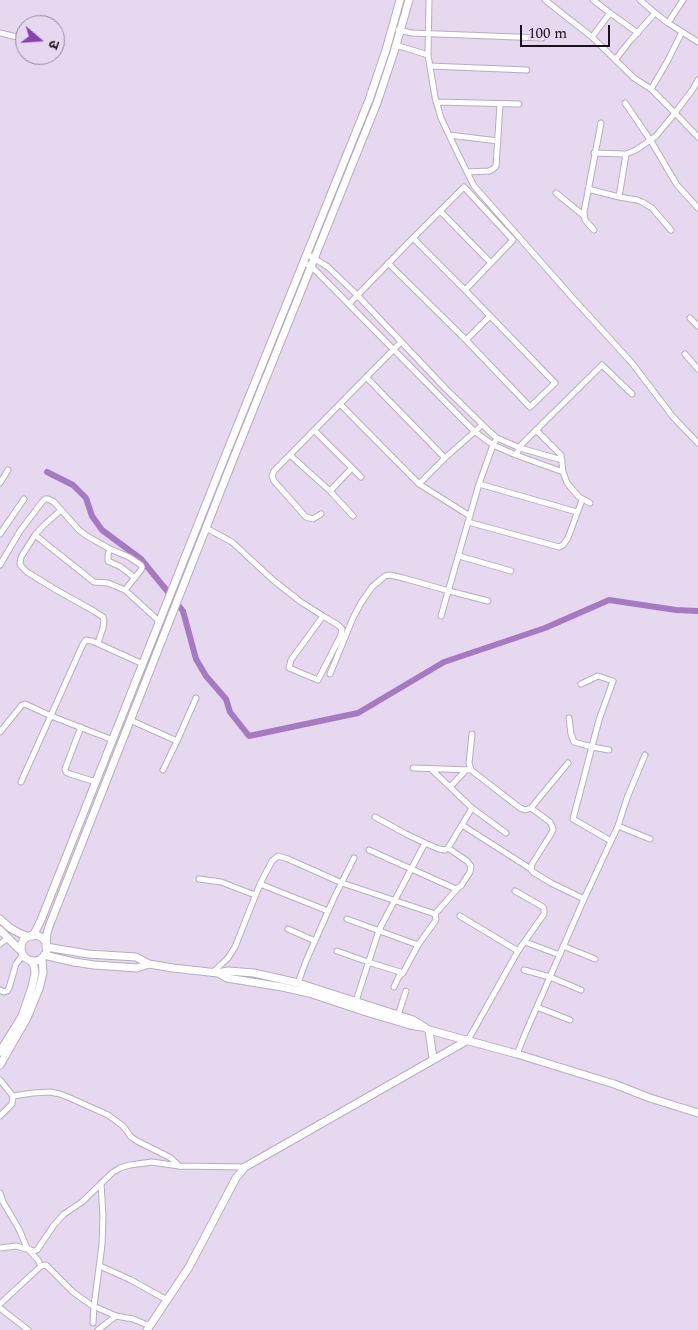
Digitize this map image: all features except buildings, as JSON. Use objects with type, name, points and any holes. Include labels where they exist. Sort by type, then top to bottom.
[{"type":"main road","points":[[22,954],[22,943],[31,936],[41,920],[369,100],[400,0]]},
{"type":"main road","points":[[0,1065],[27,1018],[39,989],[50,924],[206,528],[377,103],[409,0]]},
{"type":"main road","points":[[0,919],[10,928],[21,934],[39,937],[46,945],[97,955],[136,957],[149,964],[185,970],[254,974],[298,983],[356,1001],[413,1020],[427,1029],[434,1059]]},
{"type":"main road","points":[[0,930],[31,961],[35,973],[22,1016],[0,1052]]},
{"type":"main road","points":[[31,961],[37,961],[44,956],[94,965],[137,968],[149,964]]},
{"type":"main road","points":[[216,972],[227,978],[309,993],[410,1025],[517,1054],[614,1084],[698,1113]]},
{"type":"main road","points":[[148,1328],[189,1266],[236,1178],[245,1167],[468,1040]]},
{"type":"street","points":[[429,0],[428,55],[436,102],[441,118],[474,186],[632,363],[664,406],[698,443]]},
{"type":"street","points":[[545,0],[592,37],[634,78],[651,90],[698,137]]},
{"type":"street","points":[[593,0],[638,33]]},
{"type":"street","points":[[640,0],[668,23],[698,42]]},
{"type":"street","points":[[668,23],[683,0]]},
{"type":"street","points":[[592,37],[610,13]]},
{"type":"street","points":[[615,60],[655,13]]},
{"type":"street","points":[[392,29],[412,33],[542,38]]},
{"type":"street","points":[[651,90],[682,32]]},
{"type":"street","points":[[0,33],[15,37]]},
{"type":"street","points":[[396,45],[428,55]]},
{"type":"street","points":[[430,66],[527,70]]},
{"type":"street","points":[[594,153],[626,154],[651,141],[675,113],[698,80]]},
{"type":"street","points":[[436,102],[519,104]]},
{"type":"street","points":[[467,172],[488,171],[496,166],[500,104]]},
{"type":"street","points":[[625,104],[651,141],[677,185],[698,208]]},
{"type":"street","points":[[583,215],[601,123]]},
{"type":"street","points":[[449,135],[498,140]]},
{"type":"street","points":[[619,197],[626,154]]},
{"type":"street","points":[[350,304],[464,187],[513,240],[465,290]]},
{"type":"street","points":[[588,189],[637,200],[652,208],[671,230]]},
{"type":"street","points":[[556,193],[583,215],[587,224],[594,230]]},
{"type":"street","points":[[440,211],[491,263]]},
{"type":"street","points":[[388,263],[530,407],[555,383],[413,238]]},
{"type":"street","points":[[307,254],[328,267],[357,295],[400,342],[497,438],[520,448],[562,460]]},
{"type":"street","points":[[303,263],[311,266],[350,304],[474,431],[493,445],[563,472]]},
{"type":"street","points":[[466,340],[490,316]]},
{"type":"street","points":[[690,318],[698,326]]},
{"type":"street","points":[[321,514],[313,519],[306,517],[274,481],[272,476],[274,471],[400,342]]},
{"type":"street","points":[[685,354],[698,369]]},
{"type":"street","points":[[516,455],[522,444],[602,365],[632,394]]},
{"type":"street","points":[[366,377],[444,458]]},
{"type":"street","points":[[340,404],[413,480],[469,519],[559,547],[563,546],[568,538],[582,500]]},
{"type":"street","points":[[419,484],[444,458],[482,424]]},
{"type":"street","points":[[314,430],[361,476]]},
{"type":"street","points":[[536,430],[561,456],[563,472],[568,483],[582,500],[590,503]]},
{"type":"street","points":[[441,616],[479,484],[497,438]]},
{"type":"street","points":[[290,455],[330,491],[354,516]]},
{"type":"street","points":[[330,491],[352,468]]},
{"type":"street","points":[[0,484],[8,470]]},
{"type":"street","points":[[479,484],[577,512]]},
{"type":"street","points":[[1,561],[20,531],[45,499],[51,500],[83,533],[110,549],[130,557],[141,565],[141,570],[125,590]]},
{"type":"street","points":[[0,534],[24,500]]},
{"type":"street","points":[[61,510],[43,526],[21,556],[20,561],[22,567],[27,572],[103,617],[103,628],[98,643]]},
{"type":"street","points":[[206,528],[232,542],[294,597],[338,625],[342,630],[318,680],[289,668],[291,660],[323,616]]},
{"type":"street","points":[[36,535],[94,582],[108,582],[125,590],[160,622]]},
{"type":"street","points":[[110,549],[108,560],[135,578]]},
{"type":"street","points":[[459,556],[511,571]]},
{"type":"street","points":[[330,674],[353,618],[367,595],[385,576],[390,575],[488,601]]},
{"type":"street","points":[[21,782],[86,640],[92,640],[143,664]]},
{"type":"street","points":[[580,684],[598,676],[613,681],[599,720],[574,819],[611,841]]},
{"type":"street","points":[[163,770],[196,698]]},
{"type":"street","points":[[0,732],[22,705],[25,704],[113,740]]},
{"type":"street","points":[[569,718],[574,742],[609,750]]},
{"type":"street","points":[[130,720],[177,741]]},
{"type":"street","points":[[81,727],[65,769],[70,774],[96,782]]},
{"type":"street","points":[[450,788],[468,770],[472,734]]},
{"type":"street","points":[[517,1054],[563,946],[618,826],[627,798],[645,755]]},
{"type":"street","points":[[413,768],[468,770],[525,810],[531,808],[568,763]]},
{"type":"street","points":[[430,769],[472,808],[506,833]]},
{"type":"street","points":[[375,817],[425,843],[445,850],[472,808]]},
{"type":"street","points":[[531,808],[550,822],[553,830],[532,864],[531,869]]},
{"type":"street","points":[[462,825],[551,883],[584,899]]},
{"type":"street","points":[[618,826],[650,839]]},
{"type":"street","points":[[356,1001],[379,930],[425,843]]},
{"type":"street","points":[[435,914],[470,872],[470,866],[467,861],[448,848]]},
{"type":"street","points":[[369,850],[452,889],[457,889]]},
{"type":"street","points":[[216,972],[235,947],[260,884],[272,861],[278,856],[342,883],[435,914]]},
{"type":"street","points":[[298,983],[328,911],[354,858]]},
{"type":"street","points":[[199,879],[222,882],[256,896]]},
{"type":"street","points":[[260,884],[328,911]]},
{"type":"street","points":[[468,1040],[518,950],[544,914],[543,907],[515,891]]},
{"type":"street","points":[[394,987],[418,945],[436,920],[435,914]]},
{"type":"street","points":[[460,916],[518,950]]},
{"type":"street","points":[[347,918],[418,945]]},
{"type":"street","points":[[288,929],[315,941]]},
{"type":"street","points":[[0,944],[8,938]]},
{"type":"street","points":[[524,942],[560,955]]},
{"type":"street","points":[[563,946],[595,959]]},
{"type":"street","points":[[337,951],[403,973]]},
{"type":"street","points":[[0,990],[4,992],[9,988],[16,964],[22,954]]},
{"type":"street","points":[[524,970],[550,977],[581,990]]},
{"type":"street","points":[[398,1015],[406,991]]},
{"type":"street","points":[[536,1007],[570,1020]]},
{"type":"street","points":[[0,1080],[12,1093],[12,1104],[0,1116]]},
{"type":"street","points":[[12,1093],[50,1092],[70,1098],[108,1115],[123,1126],[131,1137],[171,1158],[179,1166]]},
{"type":"street","points":[[0,1248],[16,1246],[34,1251],[37,1250],[60,1219],[120,1168],[152,1162],[179,1166],[245,1167]]},
{"type":"street","points":[[93,1323],[100,1266],[103,1216],[101,1183]]},
{"type":"street","points":[[0,1193],[27,1248],[41,1266]]},
{"type":"street","points":[[0,1304],[44,1265],[49,1266],[73,1292],[94,1306],[116,1316],[133,1319],[148,1328]]},
{"type":"street","points":[[100,1266],[166,1300]]},
{"type":"street","points":[[0,1308],[28,1330]]},
{"type":"street","points":[[98,1330],[116,1316]]},
{"type":"waterway","points":[[47,472],[73,485],[86,498],[92,516],[102,530],[141,559],[168,592]]},
{"type":"waterway","points":[[179,606],[183,611],[196,659],[206,676],[226,699],[230,712],[249,736],[358,713],[444,662],[545,628],[609,600],[676,610],[698,611]]}]
